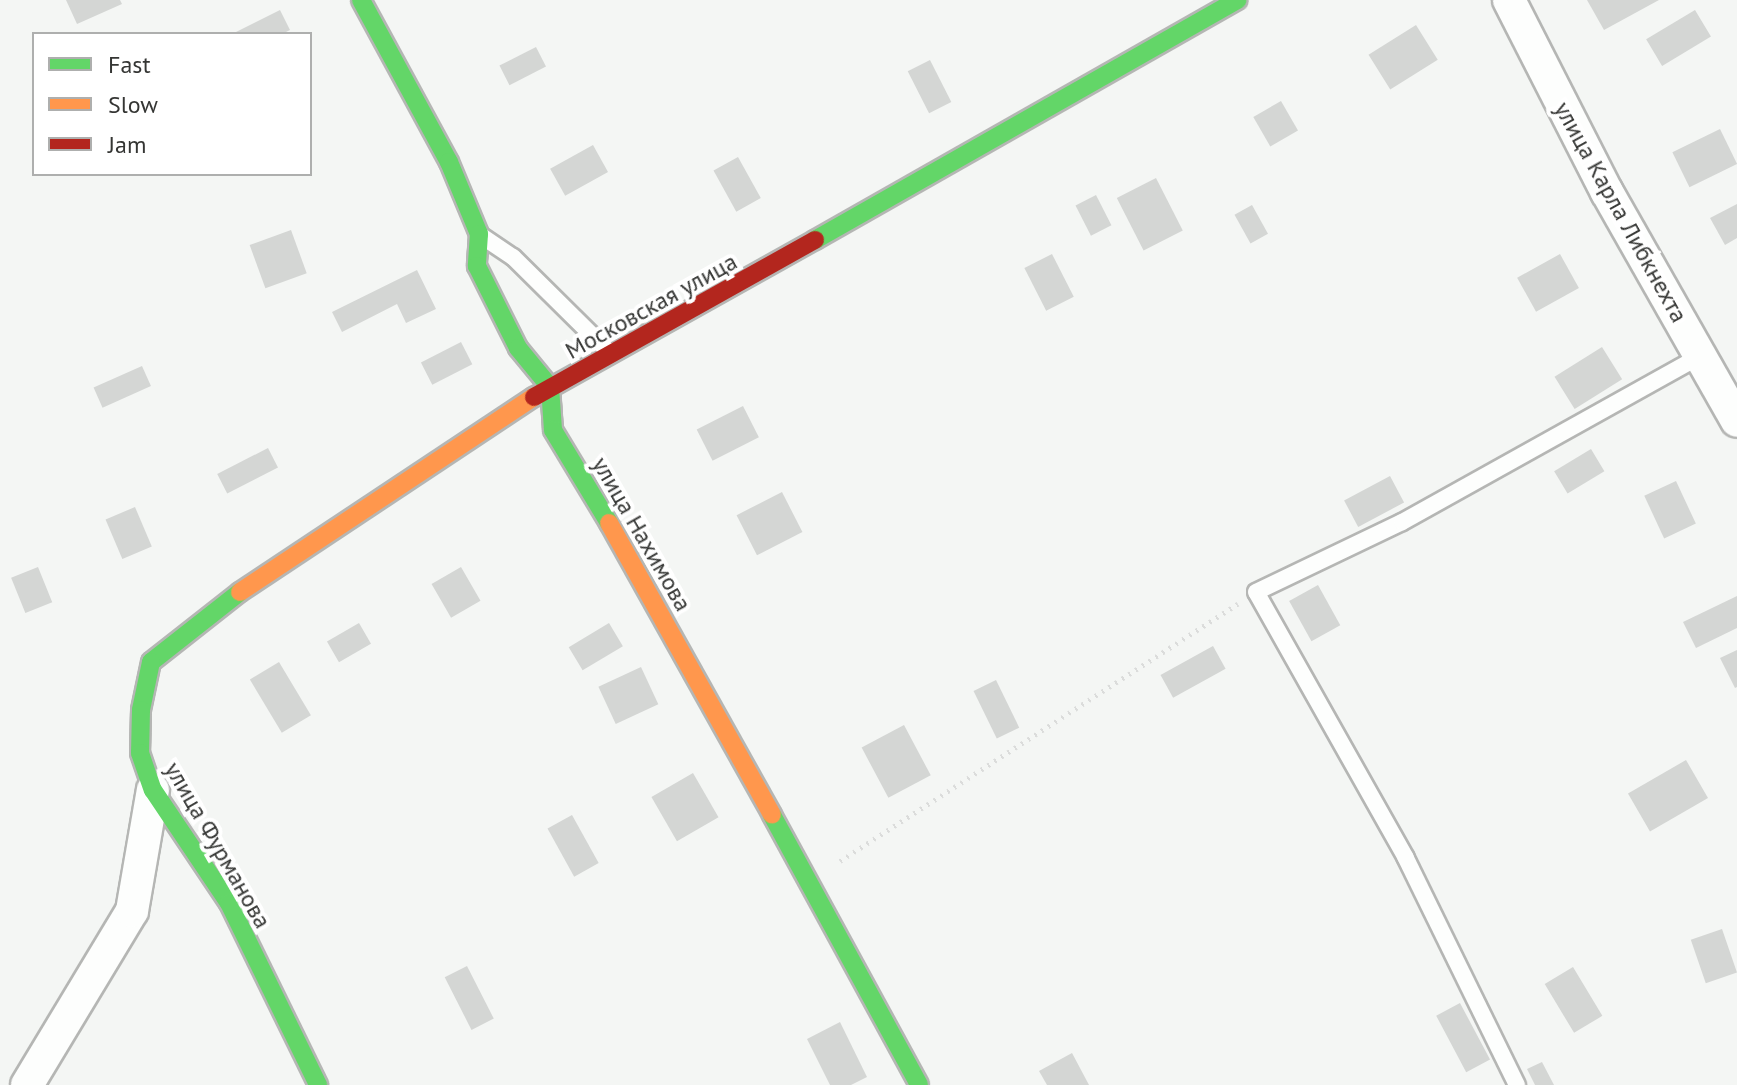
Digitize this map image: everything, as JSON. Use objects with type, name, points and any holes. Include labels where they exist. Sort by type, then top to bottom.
[{"type":"street","points":[[361,0],[449,162],[479,234],[477,266],[518,348],[550,387]]},
{"type":"street","name":"Московская улица","points":[[141,710],[151,662],[187,629],[411,474],[550,387],[613,356],[1238,0]]},
{"type":"street","name":"улица Карла Либкнехта","points":[[1509,0],[1607,192],[1737,421]]},
{"type":"street","name":"улица Нахимова","points":[[550,387],[553,430],[644,581],[919,1085]]},
{"type":"street","name":"улица Фурманова","points":[[141,710],[140,753],[153,790],[229,903],[318,1085]]},
{"type":"street","points":[[27,1085],[132,911],[153,790]]},
{"type":"lane","points":[[479,234],[513,257],[613,356]]},
{"type":"lane","points":[[1517,1085],[1406,858],[1256,592],[1402,522],[1700,356]]},
{"type":"path","points":[[807,882],[1256,592]]},
{"type":"building","points":[[66,0],[120,0],[122,4],[77,24]]},
{"type":"building","points":[[1587,0],[1659,0],[1604,30]]},
{"type":"building","points":[[280,10],[290,30],[286,32],[236,32]]},
{"type":"building","points":[[1695,10],[1711,37],[1662,66],[1646,39]]},
{"type":"building","points":[[1416,25],[1438,60],[1390,89],[1369,55]]},
{"type":"building","points":[[536,47],[546,67],[509,85],[499,66]]},
{"type":"building","points":[[930,60],[951,102],[929,113],[908,71]]},
{"type":"building","points":[[1281,101],[1298,130],[1270,146],[1253,117]]},
{"type":"building","points":[[1720,129],[1737,164],[1689,187],[1672,152]]},
{"type":"building","points":[[593,145],[608,172],[565,196],[550,169]]},
{"type":"building","points":[[738,157],[761,198],[736,212],[714,171]]},
{"type":"building","points":[[1156,178],[1183,231],[1144,251],[1117,198]]},
{"type":"building","points":[[1096,195],[1111,225],[1091,236],[1076,205]]},
{"type":"building","points":[[1737,204],[1737,238],[1725,245],[1710,218]]},
{"type":"building","points":[[1252,205],[1268,234],[1251,244],[1235,215]]},
{"type":"building","points":[[291,230],[307,273],[265,288],[250,245]]},
{"type":"building","points":[[1052,254],[1074,297],[1046,311],[1024,268]]},
{"type":"building","points":[[1560,254],[1579,288],[1536,312],[1517,278]]},
{"type":"building","points":[[417,270],[436,309],[406,323],[397,304],[342,332],[332,312]]},
{"type":"building","points":[[461,342],[472,364],[432,385],[421,362]]},
{"type":"building","points":[[1602,347],[1622,379],[1575,409],[1555,377]]},
{"type":"building","points":[[142,366],[151,386],[103,408],[94,388]]},
{"type":"building","points":[[743,406],[759,437],[713,461],[697,430]]},
{"type":"building","points":[[268,448],[278,468],[227,493],[217,474]]},
{"type":"building","points":[[1591,449],[1604,471],[1568,493],[1554,471]]},
{"type":"building","points":[[1390,476],[1404,502],[1358,527],[1344,500]]},
{"type":"building","points":[[1676,481],[1696,524],[1664,538],[1644,496]]},
{"type":"building","points":[[782,492],[802,532],[757,555],[737,515]]},
{"type":"building","points":[[135,507],[152,547],[122,559],[106,520]]},
{"type":"building","points":[[38,567],[52,602],[25,613],[11,578]]},
{"type":"building","points":[[461,567],[480,601],[451,618],[432,584]]},
{"type":"building","points":[[1318,585],[1340,625],[1311,641],[1289,601]]},
{"type":"building","points":[[1737,596],[1737,628],[1696,648],[1683,622]]},
{"type":"building","points":[[359,623],[371,644],[339,662],[327,642]]},
{"type":"building","points":[[609,623],[623,646],[583,670],[569,647]]},
{"type":"building","points":[[1213,646],[1226,669],[1173,698],[1161,675]]},
{"type":"building","points":[[1737,650],[1737,687],[1735,688],[1720,658]]},
{"type":"building","points":[[279,662],[311,715],[282,733],[250,680]]},
{"type":"building","points":[[641,667],[658,704],[616,724],[598,687]]},
{"type":"building","points":[[996,680],[1019,728],[997,739],[974,691]]},
{"type":"building","points":[[904,725],[931,775],[888,798],[862,748]]},
{"type":"building","points":[[1686,760],[1708,798],[1650,832],[1628,794]]},
{"type":"building","points":[[693,773],[718,817],[677,841],[651,797]]},
{"type":"building","points":[[572,815],[599,863],[574,877],[548,829]]},
{"type":"building","points":[[1722,929],[1737,972],[1706,983],[1691,940]]},
{"type":"building","points":[[467,966],[494,1019],[472,1030],[445,977]]},
{"type":"building","points":[[1573,967],[1602,1016],[1574,1033],[1545,984]]},
{"type":"building","points":[[1460,1003],[1490,1060],[1466,1072],[1436,1016]]},
{"type":"building","points":[[840,1022],[867,1077],[851,1085],[830,1085],[807,1039]]},
{"type":"building","points":[[1072,1053],[1089,1085],[1047,1085],[1039,1071]]},
{"type":"building","points":[[1542,1062],[1554,1085],[1535,1085],[1527,1069]]},
{"type":"traffic: fast","points":[[361,0],[449,162],[479,234],[477,266],[518,348],[550,387],[553,430],[609,523]]},
{"type":"traffic: fast","points":[[815,240],[1238,0]]},
{"type":"traffic: fast","points":[[240,592],[151,662],[141,710],[140,753],[153,790],[229,903],[318,1085]]},
{"type":"traffic: fast","points":[[772,815],[919,1085]]},
{"type":"traffic: slow","points":[[240,592],[534,397]]},
{"type":"traffic: slow","points":[[609,523],[772,815]]},
{"type":"traffic: jam","points":[[534,397],[815,240]]}]
